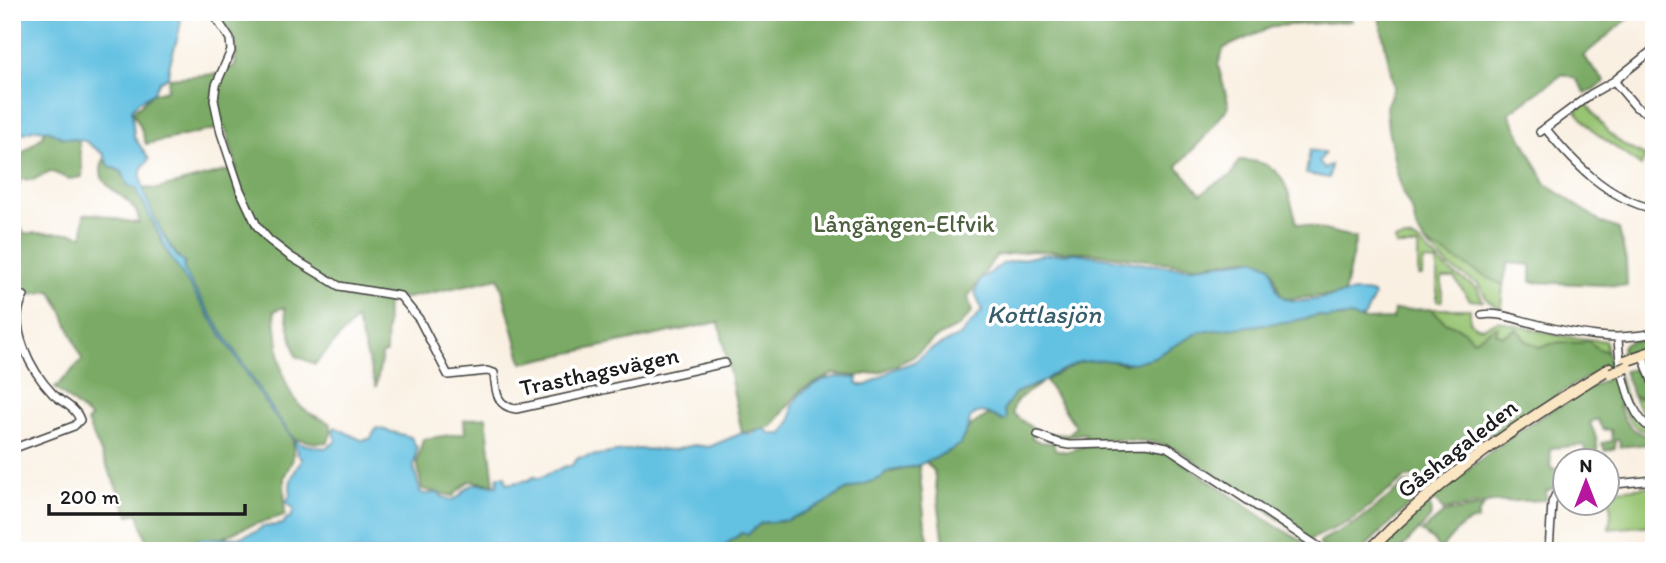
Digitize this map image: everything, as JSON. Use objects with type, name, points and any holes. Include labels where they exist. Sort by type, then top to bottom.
[{"type":"main road","name":"Gåshagaleden","points":[[1368,551],[1459,468],[1512,430],[1578,387],[1647,357],[1654,351]]},
{"type":"street","name":"Trasthagsvägen","points":[[212,12],[230,39],[231,51],[216,85],[214,100],[220,133],[240,190],[257,226],[269,240],[291,257],[339,286],[400,296],[419,319],[448,375],[487,371],[494,373],[498,399],[506,407],[516,409],[725,363]]},
{"type":"street","points":[[1654,49],[1542,130],[1567,156],[1604,186],[1629,200],[1654,209]]},
{"type":"street","points":[[1614,80],[1636,107],[1654,116]]},
{"type":"street","points":[[12,449],[74,426],[80,420],[78,412],[56,396],[40,379],[28,360],[21,339],[19,317],[19,303],[24,296]]},
{"type":"street","points":[[1482,315],[1502,315],[1573,334],[1618,339],[1654,333]]},
{"type":"street","points":[[1618,339],[1619,362],[1630,395],[1646,425],[1654,429]]},
{"type":"street","points":[[1647,357],[1654,386]]},
{"type":"street","points":[[1038,435],[1069,445],[1147,443],[1167,447],[1325,551]]},
{"type":"street","points":[[1620,484],[1654,480]]},
{"type":"street","points":[[1549,551],[1551,518]]},
{"type":"green space","name":"Långängen-Elfvik","points":[[175,12],[1348,12],[1352,21],[1274,26],[1224,48],[1218,65],[1229,106],[1177,166],[1201,194],[1231,176],[1239,160],[1254,161],[1275,170],[1286,187],[1297,223],[1356,238],[1344,294],[1288,299],[1281,296],[1271,266],[1255,259],[1193,266],[1085,252],[1031,251],[996,256],[968,297],[972,312],[958,327],[934,339],[913,357],[881,372],[856,376],[833,374],[801,390],[772,426],[742,433],[719,322],[522,363],[499,278],[407,298],[387,297],[386,353],[382,355],[376,387],[356,319],[315,364],[296,356],[284,307],[274,311],[284,379],[289,391],[306,411],[331,424],[328,442],[293,441],[293,459],[284,477],[285,515],[246,527],[194,551],[150,551],[138,513],[129,515],[87,422],[91,418],[55,388],[82,360],[61,308],[51,291],[32,294],[28,290],[12,287],[12,225],[17,222],[24,233],[71,233],[83,236],[84,214],[98,214],[139,223],[137,213],[131,205],[102,178],[101,169],[105,157],[108,165],[122,172],[128,186],[137,189],[166,250],[179,269],[182,269],[185,263],[173,250],[160,228],[148,204],[144,188],[157,189],[237,168],[225,127],[146,144],[133,112],[152,94],[167,90],[169,78],[217,74],[235,66],[236,49],[230,32],[214,14]]},
{"type":"green space","points":[[1378,12],[1636,12],[1583,56],[1605,82],[1586,94],[1575,78],[1563,74],[1509,113],[1546,184],[1603,223],[1619,229],[1626,262],[1627,286],[1531,282],[1531,265],[1508,263],[1503,286],[1424,242],[1403,194],[1388,129],[1386,107],[1394,87]]},
{"type":"green space","points":[[12,33],[21,73],[17,106],[12,108]]},
{"type":"green space","points":[[1587,103],[1611,135],[1645,156],[1641,166],[1593,131],[1576,111]]},
{"type":"green space","points":[[45,130],[79,140],[82,177],[69,179],[50,171],[33,180],[20,179],[16,200],[12,203],[13,160],[42,137]]},
{"type":"green space","points":[[1395,240],[1416,240],[1452,273],[1477,288],[1483,301],[1470,300],[1454,278],[1442,278],[1442,301],[1437,301],[1437,262],[1423,261],[1422,276],[1418,276],[1418,246],[1396,246]]},
{"type":"green space","points":[[1424,242],[1503,286],[1501,309],[1488,301],[1478,284],[1452,269]]},
{"type":"green space","points":[[1431,309],[1470,309],[1470,321],[1482,328],[1498,321],[1560,336],[1605,341],[1607,352],[1573,343],[1539,347],[1526,341],[1517,329],[1503,336],[1496,333],[1474,341],[1463,330],[1445,322]]},
{"type":"green space","points":[[1431,309],[1445,322],[1463,330],[1474,340],[1498,327],[1496,333],[1503,336],[1517,329],[1526,341],[1539,347],[1560,342],[1581,343],[1587,340],[1607,352],[1612,365],[1575,384],[1494,436],[1491,432],[1422,484],[1413,477],[1405,478],[1351,521],[1309,540],[1183,453],[1171,448],[1147,441],[1082,440],[1086,434],[1082,433],[1056,440],[1039,433],[1068,435],[1076,427],[1045,380],[1079,362],[1102,359],[1125,364],[1154,357],[1199,332],[1215,329],[1293,321],[1319,315],[1334,318],[1350,316],[1366,320],[1393,319],[1394,310]]},
{"type":"green space","points":[[1654,336],[1654,346],[1623,359],[1622,347],[1625,343]]},
{"type":"green space","points":[[1624,371],[1639,371],[1648,384],[1651,400],[1633,396]]},
{"type":"green space","points":[[1614,375],[1622,415],[1633,428],[1654,440],[1654,446],[1649,444],[1620,447],[1619,440],[1615,440],[1615,448],[1604,448],[1602,443],[1612,441],[1611,430],[1603,430],[1597,419],[1590,423],[1597,448],[1584,448],[1584,445],[1550,448],[1550,489],[1546,491],[1546,500],[1493,502],[1443,510],[1435,500],[1429,504],[1432,511],[1430,518],[1399,551],[1374,551],[1458,477],[1518,432],[1581,392]]},
{"type":"green space","points":[[1619,375],[1635,417],[1654,432],[1654,436],[1633,425],[1625,414],[1620,399]]},
{"type":"green space","points":[[1042,382],[1018,399],[1013,408],[1013,414],[1035,430],[1031,438],[1053,443],[1055,449],[1066,452],[1080,447],[1101,445],[1161,448],[1276,526],[1320,551],[945,551],[934,471],[925,461],[960,444],[968,429],[990,414],[1002,421],[1006,416],[1003,409],[1015,393]]},
{"type":"green space","points":[[1648,384],[1654,397],[1654,425],[1644,416],[1633,396],[1644,400],[1652,397],[1646,387]]},
{"type":"green space","points":[[486,417],[494,484],[469,481],[453,496],[422,489],[417,461],[423,439],[465,433],[464,420]]},
{"type":"green space","points":[[919,465],[925,525],[931,551],[722,551],[725,545],[741,533],[748,534],[761,523],[788,520],[822,505],[846,490],[881,478],[887,473]]},
{"type":"green space","points":[[1411,483],[1421,494],[1361,551],[1331,551],[1319,545],[1320,541],[1357,522],[1405,484]]},
{"type":"green space","points":[[1652,486],[1654,525],[1609,529],[1610,518],[1620,518],[1620,490]]},
{"type":"green space","points":[[1484,506],[1478,514],[1478,520],[1461,527],[1440,550],[1433,540],[1421,532],[1444,513]]},
{"type":"water","name":"Kottlasjön","points":[[19,12],[172,12],[181,16],[168,77],[160,81],[152,94],[139,101],[132,110],[134,137],[149,159],[141,170],[141,180],[163,235],[184,262],[184,269],[192,285],[295,440],[301,444],[325,448],[336,442],[333,430],[335,427],[361,440],[370,439],[377,428],[411,437],[417,448],[414,467],[420,491],[423,494],[440,493],[451,500],[471,486],[497,486],[498,476],[505,476],[507,484],[529,480],[535,476],[537,479],[571,466],[578,458],[636,449],[674,450],[694,445],[709,447],[742,433],[751,434],[765,428],[770,434],[783,434],[791,420],[793,405],[801,393],[823,380],[837,377],[858,378],[857,383],[867,385],[960,336],[982,311],[975,292],[980,280],[1004,263],[1041,255],[1076,253],[1187,268],[1255,259],[1271,266],[1276,289],[1285,299],[1309,301],[1363,292],[1373,294],[1374,297],[1365,316],[1359,319],[1350,316],[1326,318],[1319,315],[1293,321],[1199,332],[1154,357],[1133,363],[1102,360],[1079,362],[1015,393],[1004,409],[1007,418],[1004,421],[982,412],[974,415],[960,444],[949,451],[919,465],[887,472],[881,478],[846,490],[822,505],[788,520],[761,523],[748,534],[741,533],[725,545],[722,551],[172,551],[197,540],[240,537],[262,527],[283,524],[291,517],[294,509],[286,502],[291,494],[293,476],[302,459],[297,454],[294,440],[271,411],[168,253],[138,196],[137,188],[128,186],[122,172],[108,165],[103,154],[85,141],[61,137],[48,130],[36,129],[21,134],[14,131],[21,70],[12,30]]},
{"type":"water","points":[[1310,150],[1325,153],[1319,162],[1324,168],[1331,165],[1329,178],[1306,174]]}]
